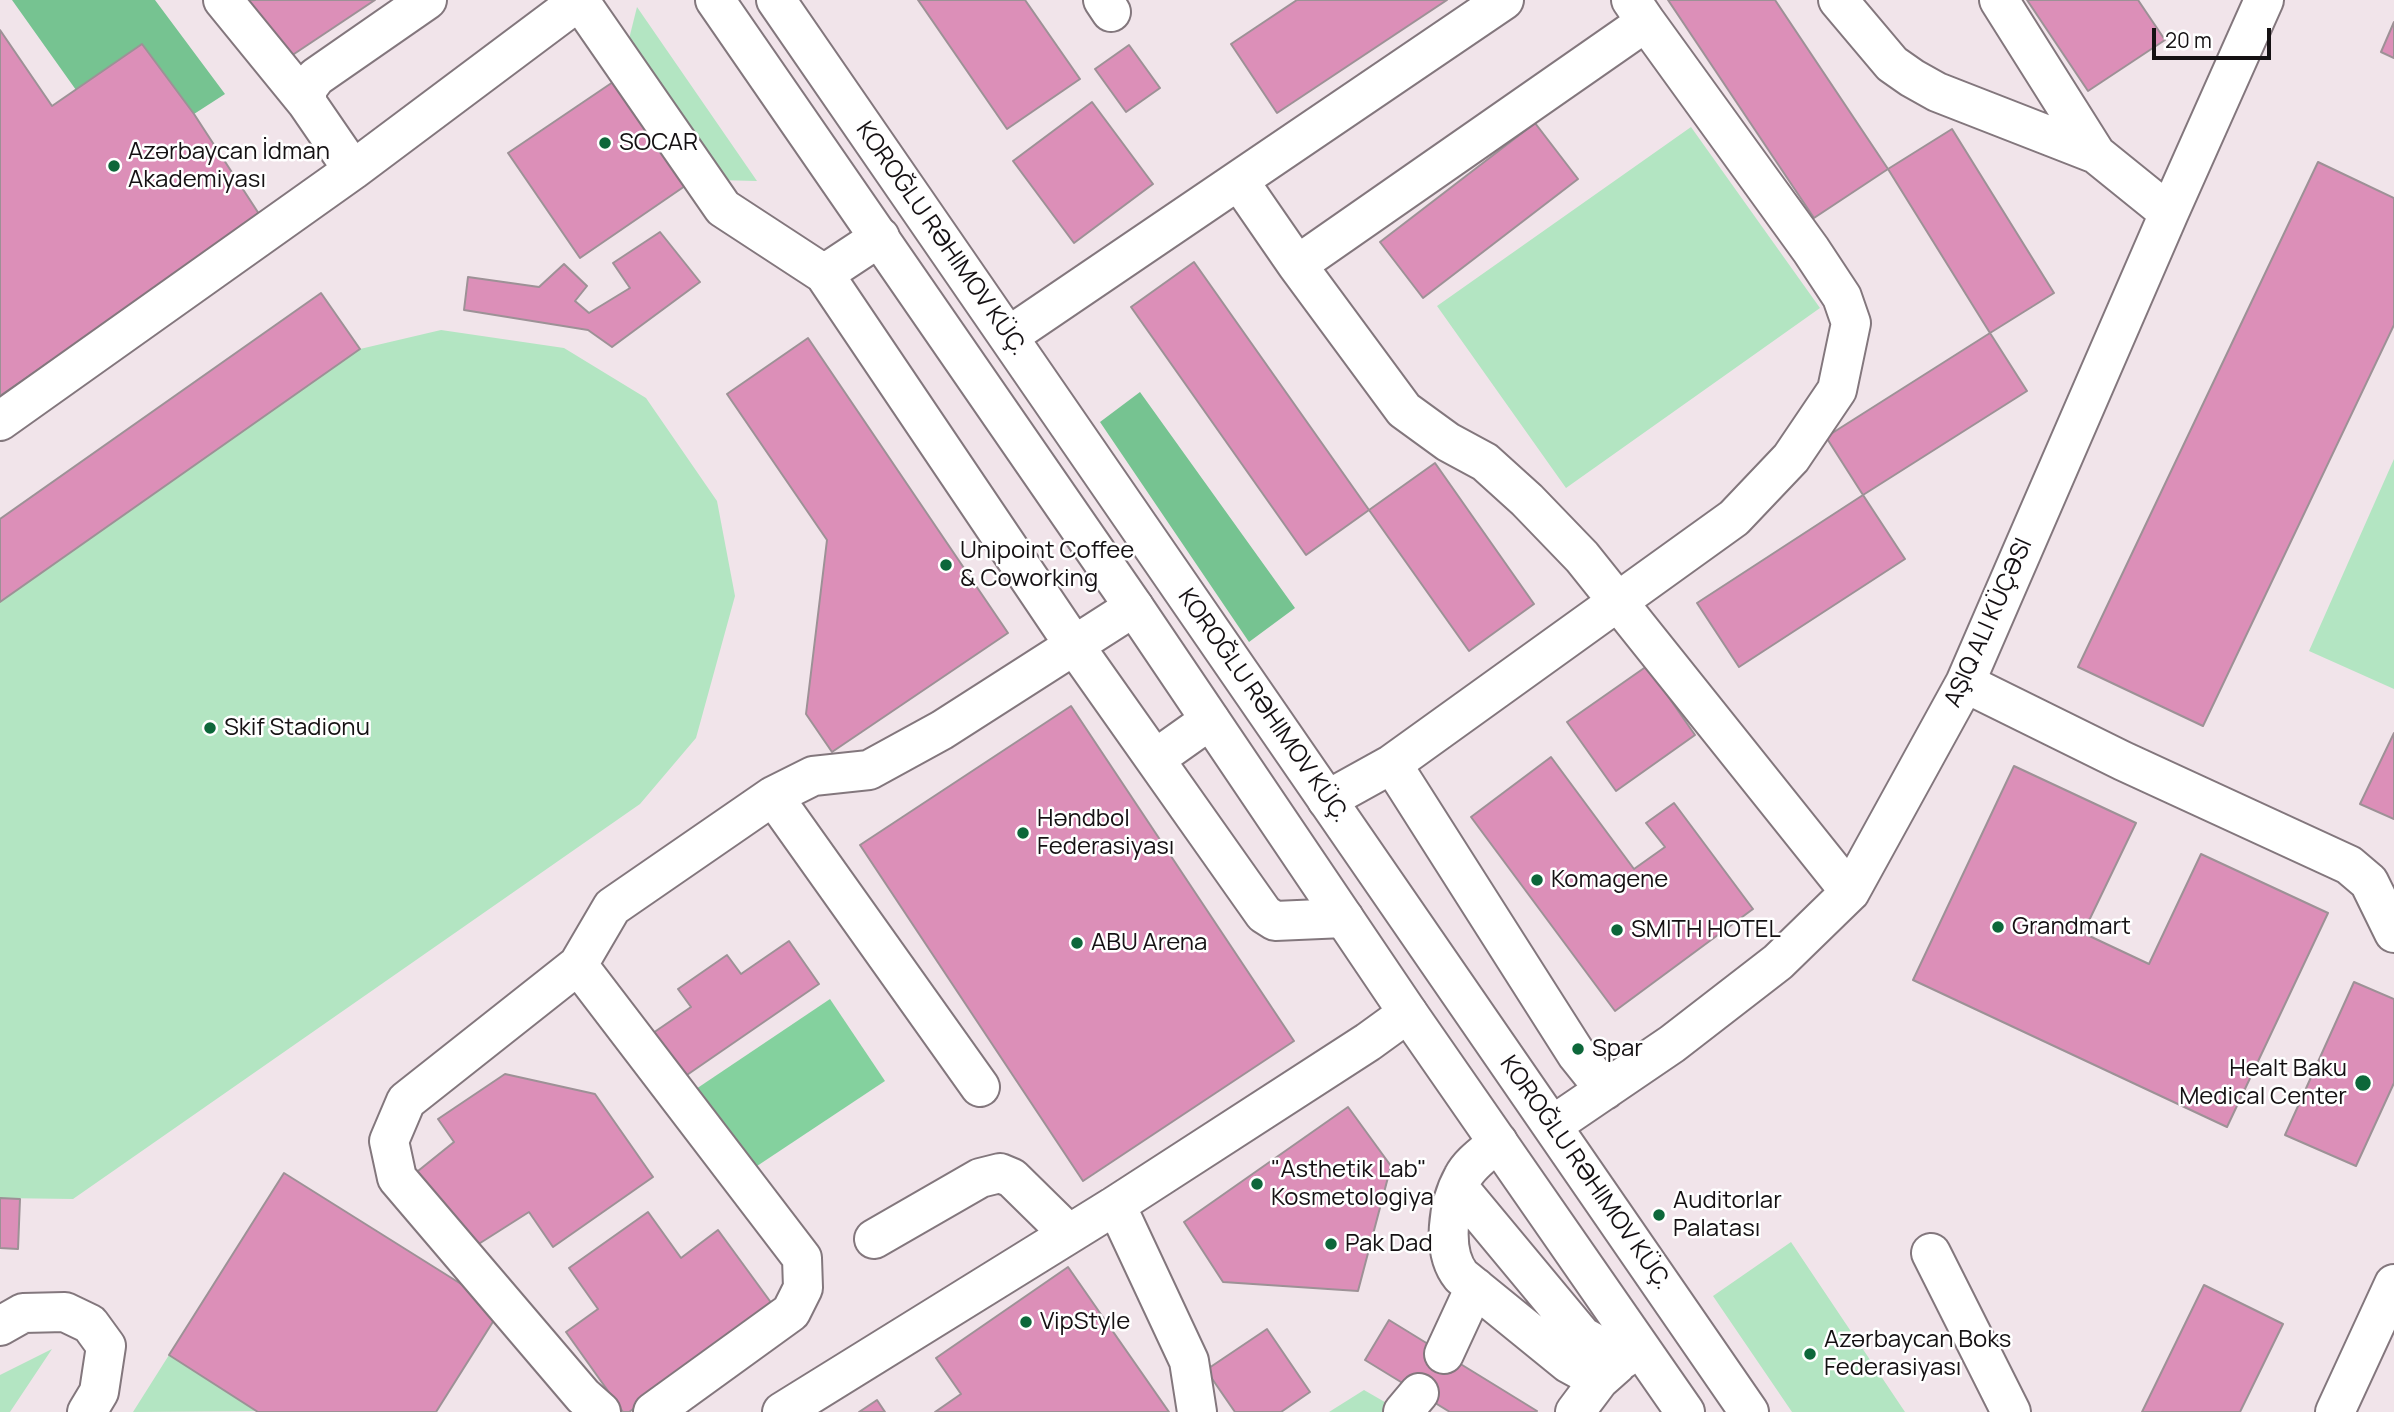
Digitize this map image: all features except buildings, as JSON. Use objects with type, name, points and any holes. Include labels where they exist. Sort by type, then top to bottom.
[{"type":"main road","points":[[223,0],[307,103],[353,170]]},
{"type":"main road","points":[[307,103],[307,89],[316,77],[427,0]]},
{"type":"main road","points":[[0,421],[353,170],[579,0],[723,208],[824,274],[1074,645],[1264,914],[1275,921],[1343,918]]},
{"type":"main road","name":"KOROĞLU RƏHIMOV KÜÇ.","points":[[715,0],[1498,1142],[1620,1361],[1685,1412]]},
{"type":"main road","name":"KOROĞLU RƏHIMOV KÜÇ.","points":[[776,0],[1749,1412]]},
{"type":"main road","points":[[1009,337],[1504,0]]},
{"type":"main road","points":[[1838,0],[1892,64],[1912,78],[1937,92],[2096,154],[2169,213]]},
{"type":"main road","points":[[1999,0],[2096,154]]},
{"type":"main road","points":[[1553,1125],[1672,1044],[1779,962],[1850,892],[1965,683],[2264,0]]},
{"type":"main road","points":[[1297,265],[1638,11],[1811,250],[1842,297],[1851,324],[1837,390],[1791,458],[1734,518],[1392,764],[1327,800]]},
{"type":"main road","points":[[1239,181],[1404,410],[1448,442],[1485,462],[1527,500],[1582,557],[1850,892]]},
{"type":"main road","points":[[824,274],[880,237]]},
{"type":"main road","points":[[601,1412],[583,1396],[397,1178],[389,1141],[406,1101],[578,965],[612,907],[773,796],[813,776],[869,770],[942,730],[1133,607]]},
{"type":"main road","points":[[1965,683],[2123,761],[2348,865],[2369,883],[2394,933]]},
{"type":"main road","points":[[1155,759],[1210,720]]},
{"type":"main road","points":[[1392,764],[1577,1055],[1605,1090]]},
{"type":"main road","points":[[773,796],[980,1087]]},
{"type":"main road","points":[[578,965],[802,1258],[803,1288],[791,1312],[653,1412]]},
{"type":"main road","points":[[782,1412],[1116,1205],[1368,1042],[1408,1013]]},
{"type":"main road","points":[[1498,1142],[1469,1169],[1459,1188],[1452,1210],[1450,1256],[1454,1266],[1461,1276],[1568,1363],[1620,1361]]},
{"type":"main road","points":[[874,1239],[981,1178],[1000,1173],[1012,1178],[1069,1234]]},
{"type":"main road","points":[[1459,1188],[1582,1336],[1620,1361]]},
{"type":"main road","points":[[1116,1205],[1189,1362],[1198,1412]]},
{"type":"main road","points":[[1931,1253],[2011,1412]]},
{"type":"main road","points":[[2335,1412],[2394,1284]]},
{"type":"main road","points":[[1444,1353],[1475,1287]]},
{"type":"main road","points":[[0,1326],[23,1313],[54,1312],[65,1312],[90,1324],[106,1346],[99,1392],[87,1412]]},
{"type":"main road","points":[[1575,1412],[1620,1361]]},
{"type":"shaded area","points":[[12,0],[155,0],[225,94],[194,114],[142,45],[76,90]]},
{"type":"shaded area","points":[[637,7],[757,181],[716,180],[628,43]]},
{"type":"shaded area","points":[[1691,127],[1820,308],[1566,488],[1437,306]]},
{"type":"shaded area","points":[[441,330],[564,348],[646,398],[717,501],[735,596],[696,738],[640,804],[73,1199],[0,1198],[0,602],[360,349]]},
{"type":"shaded area","points":[[1140,392],[1295,608],[1249,642],[1100,422]]},
{"type":"shaded area","points":[[2394,459],[2394,689],[2309,651]]},
{"type":"shaded area","points":[[830,999],[885,1081],[748,1172],[693,1091]]},
{"type":"shaded area","name":"Azərbaycan Boks Federasiyası","points":[[1791,1242],[1905,1412],[1792,1412],[1713,1296]]},
{"type":"shaded area","points":[[52,1349],[10,1412],[0,1412],[0,1375]]},
{"type":"shaded area","points":[[169,1355],[258,1411],[133,1412]]},
{"type":"shaded area","points":[[1364,1390],[1402,1412],[1329,1412]]},
{"type":"place","name":"SOCAR","points":[[605,143]]},
{"type":"place","name":"Azərbaycan İdman Akademiyası","points":[[114,166]]},
{"type":"place","name":"Unipoint Coffee & Coworking","points":[[946,565]]},
{"type":"place","name":"Skif Stadionu","points":[[210,728]]},
{"type":"place","name":"Həndbol Federasiyası","points":[[1023,833]]},
{"type":"place","name":"Komagene","points":[[1537,880]]},
{"type":"place","name":"Grandmart","points":[[1998,927]]},
{"type":"place","name":"SMITH HOTEL","points":[[1617,930]]},
{"type":"place","name":"ABU Arena","points":[[1077,943]]},
{"type":"place","name":"Spar","points":[[1578,1049]]},
{"type":"place","name":"Healt Baku Medical Center","points":[[2363,1083]]},
{"type":"place","name":"\"Asthetik Lab\" Kosmetologiya","points":[[1257,1184]]},
{"type":"place","name":"Auditorlar Palatası","points":[[1659,1215]]},
{"type":"place","name":"Pak Dad","points":[[1331,1244]]},
{"type":"place","name":"VipStyle","points":[[1026,1322]]},
{"type":"place","name":"Azərbaycan Boks Federasiyası","points":[[1810,1354]]}]
